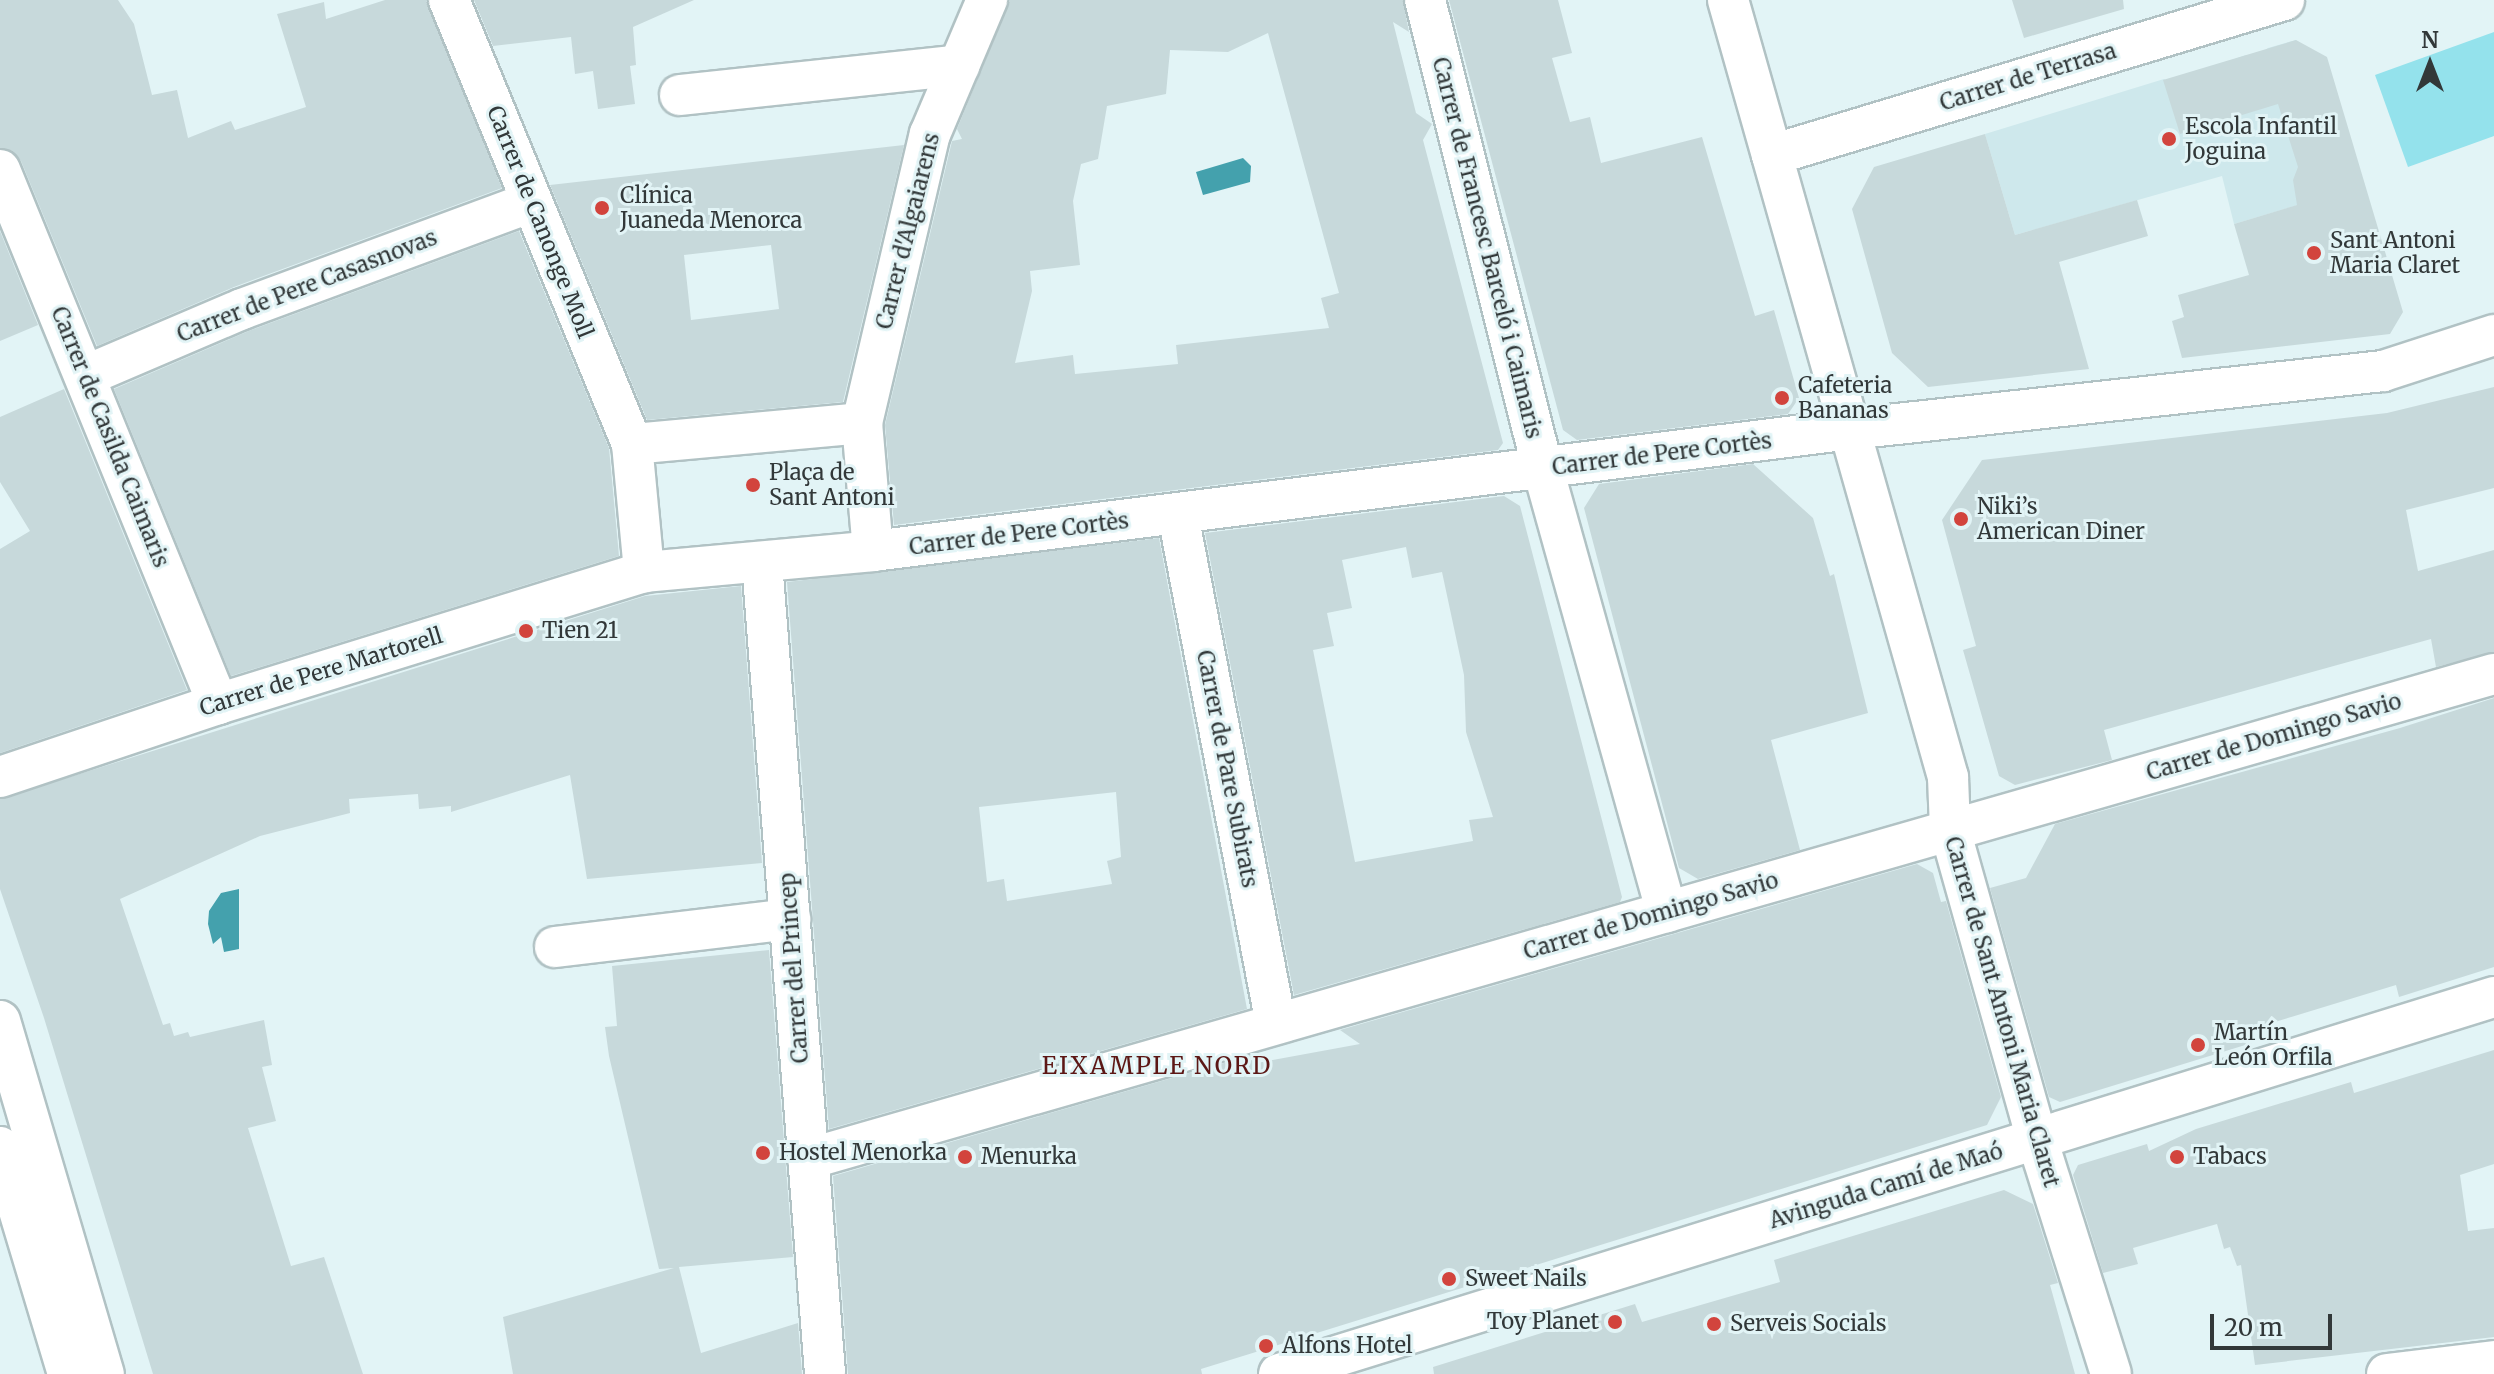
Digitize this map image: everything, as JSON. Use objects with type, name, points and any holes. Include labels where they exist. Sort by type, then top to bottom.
[{"type":"street","name":"Carrer de Canonge Moll","points":[[449,0],[632,444]]},
{"type":"street","name":"Carrer d'Algaiarens","points":[[862,423],[930,134],[987,0]]},
{"type":"street","name":"Carrer de Francesc Barceló i Caimaris","points":[[1425,0],[1543,469],[1667,912]]},
{"type":"street","name":"Carrer de Sant Antoni Maria Claret","points":[[1728,0],[1948,777],[1950,830],[2037,1139],[2111,1374]]},
{"type":"street","name":"Carrer de Terrasa","points":[[1772,155],[2284,0]]},
{"type":"street","points":[[680,95],[959,65]]},
{"type":"street","name":"Carrer de Casilda Caimaris","points":[[0,170],[218,704]]},
{"type":"street","name":"Carrer de Pere Casasnovas","points":[[85,376],[242,309],[531,202]]},
{"type":"street","name":"Carrer de Pere Cortès","points":[[873,551],[1851,429],[2383,371],[2494,335]]},
{"type":"street","points":[[862,423],[873,551],[644,572],[632,444],[862,423]]},
{"type":"street","name":"Carrer de Pare Subirats","points":[[1178,515],[1276,1024]]},
{"type":"street","name":"Carrer del Princep","points":[[762,562],[825,1374]]},
{"type":"street","name":"Carrer de Pere Martorell","points":[[0,777],[218,704],[644,572]]},
{"type":"street","name":"Carrer de Domingo Savio","points":[[808,1159],[2494,674]]},
{"type":"street","points":[[555,947],[790,919]]},
{"type":"street","name":"Avinguda Camí de Maó","points":[[1279,1374],[2494,997]]},
{"type":"street","points":[[0,1021],[6,1069],[89,1372]]},
{"type":"street","points":[[0,1147],[89,1372]]},
{"type":"street","points":[[2387,1374],[2494,1361]]},
{"type":"shaded area","points":[[2494,32],[2494,136],[2408,167],[2375,75]]},
{"type":"shaded area","name":"Escola Infantil Joguina","points":[[2296,40],[2365,185],[2234,224],[2222,176],[2015,235],[1985,134],[2164,79],[2170,82],[2246,55],[2249,64],[2268,48]]},
{"type":"shaded area","points":[[1243,158],[1251,166],[1250,182],[1203,195],[1196,172]]},
{"type":"shaded area","points":[[239,889],[239,949],[224,952],[221,937],[213,944],[208,924],[209,911],[221,893]]},
{"type":"building","points":[[0,0],[118,0],[134,24],[152,95],[177,90],[188,138],[231,121],[235,130],[306,107],[277,14],[324,2],[326,19],[385,0],[426,0],[502,188],[234,287],[97,346],[21,161],[13,151],[0,148]]},
{"type":"building","points":[[474,0],[694,0],[633,27],[636,65],[630,66],[635,104],[598,109],[593,71],[575,74],[571,37],[493,46]]},
{"type":"building","points":[[1010,0],[1403,0],[1409,32],[1393,22],[1416,113],[1432,124],[1423,140],[1503,443],[1498,450],[894,525],[885,425],[952,141],[962,139],[957,129]],"holes":[[[1268,33],[1339,293],[1321,298],[1329,328],[1176,345],[1178,364],[1075,374],[1073,355],[1015,363],[1032,291],[1030,271],[1080,265],[1073,201],[1081,164],[1098,159],[1107,106],[1166,94],[1170,50],[1228,52]]]},
{"type":"building","points":[[1449,0],[1558,0],[1572,53],[1552,58],[1570,122],[1590,117],[1601,163],[1702,137],[1755,316],[1774,310],[1799,398],[1788,414],[1577,440],[1563,430]]},
{"type":"building","points":[[2012,0],[2123,0],[2124,9],[2024,38]]},
{"type":"building","name":"Sant Antoni Maria Claret","points":[[2296,40],[2327,57],[2403,312],[2390,334],[2182,358],[2172,321],[2184,317],[2178,295],[2249,275],[2234,224],[2297,205],[2293,180],[2298,167],[2278,104],[2180,134],[2163,80]]},
{"type":"building","points":[[1985,134],[2015,235],[2137,200],[2148,236],[2059,262],[2089,369],[1928,387],[1892,353],[1852,209],[1874,167]]},
{"type":"building","points":[[904,145],[843,402],[647,420],[550,185]],"holes":[[[771,245],[779,309],[691,320],[684,255]]]},
{"type":"building","points":[[0,231],[38,325],[0,341]]},
{"type":"building","points":[[519,231],[609,448],[619,556],[231,676],[114,389],[251,330]]},
{"type":"building","points":[[2494,387],[2494,488],[2406,510],[2418,571],[2494,550],[2494,652],[2436,667],[2431,639],[2104,730],[2112,760],[2015,785],[1999,776],[1963,650],[1976,646],[1942,520],[1982,460],[2387,413]]},
{"type":"building","points":[[64,389],[187,690],[0,753],[0,549],[30,531],[0,482],[0,417]]},
{"type":"building","points":[[1753,464],[1813,518],[1830,576],[1834,574],[1868,713],[1771,740],[1800,850],[1698,879],[1679,868],[1584,508],[1599,484]]},
{"type":"building","points":[[1504,496],[1520,506],[1622,897],[1620,902],[1294,995],[1205,533]],"holes":[[[1406,547],[1412,578],[1442,572],[1464,675],[1466,732],[1493,817],[1469,820],[1473,841],[1355,862],[1313,650],[1334,646],[1327,613],[1352,608],[1342,560]]]},
{"type":"building","points":[[1159,538],[1247,1009],[829,1129],[787,582]],"holes":[[[1116,792],[1121,857],[1107,861],[1112,884],[1007,901],[1004,879],[987,882],[979,807]]]},
{"type":"building","points":[[741,586],[762,863],[587,879],[570,775],[451,812],[451,806],[419,809],[418,794],[349,799],[350,813],[260,836],[120,899],[163,1025],[170,1023],[174,1036],[188,1032],[190,1037],[264,1020],[272,1065],[262,1067],[276,1121],[248,1128],[291,1266],[324,1257],[363,1374],[153,1374],[44,1018],[0,889],[0,799],[645,596]]},
{"type":"building","points":[[2494,698],[2494,967],[2399,997],[2396,985],[2252,1029],[2255,1042],[2060,1102],[2049,1097],[1990,888],[2026,878],[2055,824],[2400,728]]},
{"type":"building","points":[[1917,864],[1933,873],[1941,902],[1946,901],[2001,1097],[1987,1125],[1201,1369],[1202,1374],[848,1374],[833,1176],[1255,1054],[1257,1063],[1360,1044],[1340,1030]]},
{"type":"building","points":[[769,950],[793,1257],[679,1267],[701,1353],[798,1323],[802,1374],[513,1374],[503,1317],[674,1268],[659,1269],[609,1056],[605,1027],[617,1026],[612,966]]},
{"type":"building","points":[[2494,1050],[2494,1164],[2460,1175],[2468,1231],[2494,1228],[2494,1337],[2255,1365],[2241,1265],[2237,1266],[2230,1247],[2224,1249],[2217,1224],[2133,1248],[2138,1264],[2103,1273],[2073,1175],[2078,1165],[2147,1144],[2149,1151],[2196,1129],[2351,1082],[2354,1093]]},
{"type":"building","points":[[2004,1190],[2033,1204],[2058,1283],[2050,1285],[2075,1374],[1434,1374],[1433,1367],[1635,1304],[1642,1322],[1780,1282],[1774,1260]]},
{"type":"place","name":"Escola Infantil Joguina","points":[[2169,139]]},
{"type":"place","name":"Clínica Juaneda Menorca","points":[[602,208]]},
{"type":"place","name":"Sant Antoni Maria Claret","points":[[2314,253]]},
{"type":"place","name":"Cafeteria Bananas","points":[[1782,398]]},
{"type":"place","name":"Plaça de Sant Antoni","points":[[753,485]]},
{"type":"place","name":"Niki’s American Diner","points":[[1961,519]]},
{"type":"place","name":"Tien 21","points":[[526,631]]},
{"type":"place","name":"Martín León Orfila","points":[[2198,1045]]},
{"type":"place","name":"Hostel Menorka","points":[[763,1153]]},
{"type":"place","name":"Menurka","points":[[965,1157]]},
{"type":"place","name":"Tabacs","points":[[2177,1157]]},
{"type":"place","name":"Sweet Nails","points":[[1449,1279]]},
{"type":"place","name":"Toy Planet","points":[[1615,1322]]},
{"type":"place","name":"Serveis Socials","points":[[1714,1324]]},
{"type":"place","name":"Alfons Hotel","points":[[1266,1346]]},
{"type":"district","name":"EIXAMPLE NORD","points":[[1157,1066]]}]
